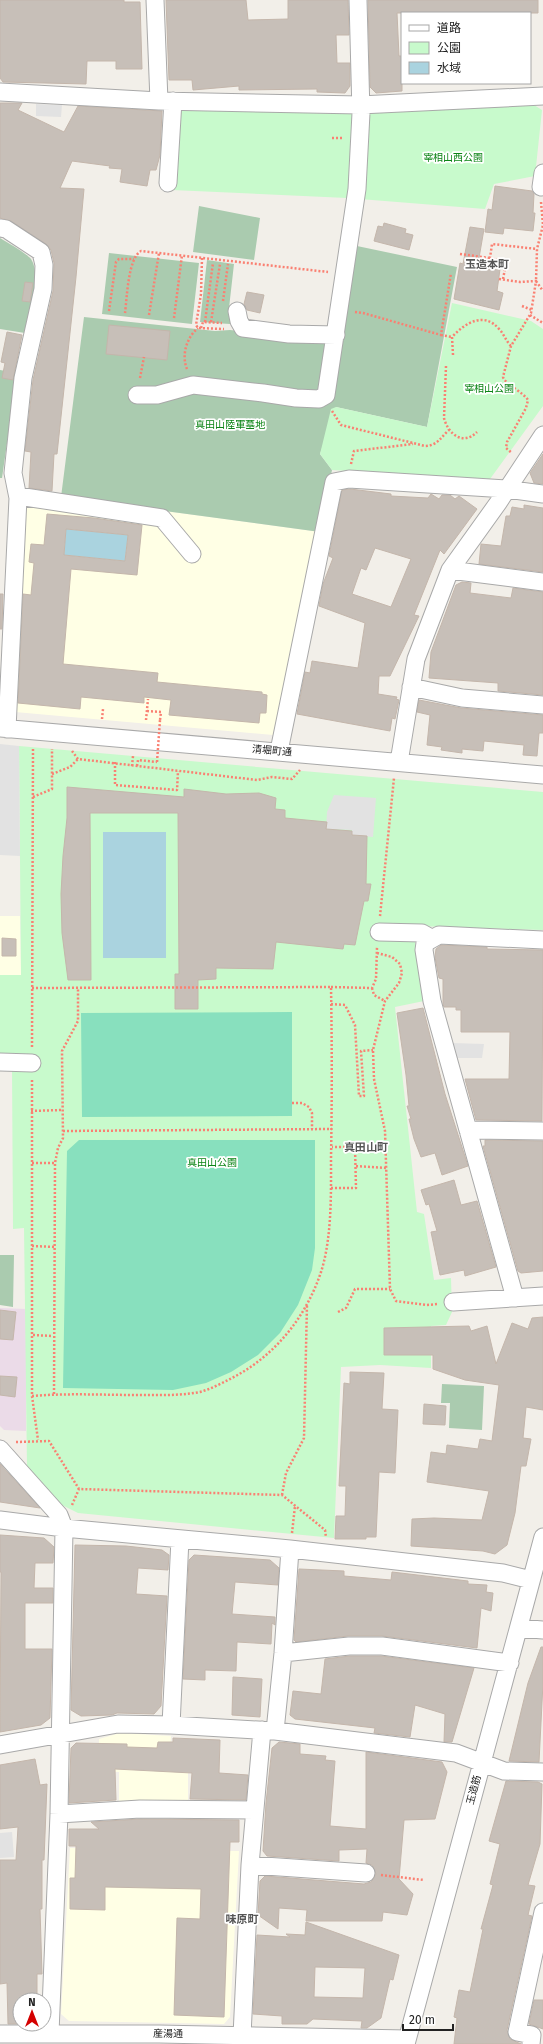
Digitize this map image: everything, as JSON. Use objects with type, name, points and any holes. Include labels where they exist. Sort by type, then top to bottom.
[{"type":"street","points":[[155,0],[166,101],[168,183]]},
{"type":"street","points":[[137,395],[157,395],[191,386],[258,392],[312,399],[327,403],[327,392],[338,316],[358,189],[360,105],[358,0]]},
{"type":"street","points":[[0,92],[166,101],[360,105],[543,96]]},
{"type":"street","points":[[0,228],[6,229],[41,252],[44,265],[43,289],[23,378],[12,473],[5,637],[4,729]]},
{"type":"street","points":[[233,317],[289,334],[336,335]]},
{"type":"street","points":[[397,769],[416,659],[450,570],[543,435]]},
{"type":"street","points":[[280,751],[334,482],[349,479],[543,494]]},
{"type":"street","points":[[11,489],[162,518],[192,554]]},
{"type":"street","points":[[450,570],[543,582]]},
{"type":"street","points":[[411,687],[462,698],[543,706]]},
{"type":"street","name":"清堀町通","points":[[4,729],[280,751],[397,769],[543,776]]},
{"type":"street","points":[[379,932],[422,933],[431,938]]},
{"type":"street","points":[[514,1298],[432,1001],[424,950],[425,943],[431,938],[439,935],[543,940]]},
{"type":"street","points":[[0,1062],[32,1063]]},
{"type":"street","points":[[468,1130],[543,1131]]},
{"type":"street","points":[[453,1302],[543,1296]]},
{"type":"street","points":[[0,1449],[59,1515],[64,1528],[59,1814],[50,2033]]},
{"type":"street","points":[[0,1520],[64,1528],[290,1549],[503,1573],[531,1580]]},
{"type":"street","name":"玉造筋","points":[[407,2041],[543,1536]]},
{"type":"street","points":[[171,1725],[180,1539]]},
{"type":"street","points":[[242,2036],[250,1865],[255,1810],[283,1653],[290,1549]]},
{"type":"street","points":[[519,1628],[543,1630]]},
{"type":"street","points":[[283,1653],[349,1646],[382,1646],[510,1663]]},
{"type":"street","points":[[0,1745],[118,1724],[171,1725],[268,1731],[456,1752],[482,1761],[504,1771],[543,1771]]},
{"type":"street","points":[[59,1814],[140,1809],[255,1810]]},
{"type":"street","points":[[250,1865],[366,1873]]},
{"type":"street","points":[[535,2039],[517,2032],[543,1912]]},
{"type":"street","name":"産湯通","points":[[0,2034],[50,2033],[159,2039],[242,2036],[407,2041]]},
{"type":"path","points":[[506,446],[528,402],[526,397],[504,379],[511,346],[532,310],[536,281],[537,249],[543,225],[541,209]]},
{"type":"path","points":[[490,258],[492,244],[537,249]]},
{"type":"path","points":[[125,313],[134,259],[141,251],[345,274]]},
{"type":"path","points":[[150,315],[159,253]]},
{"type":"path","points":[[460,254],[490,258],[506,264],[503,280]]},
{"type":"path","points":[[174,318],[182,255]]},
{"type":"path","points":[[199,328],[196,325],[201,294],[202,258]]},
{"type":"path","points":[[108,311],[116,262],[119,259],[134,259]]},
{"type":"path","points":[[191,386],[189,373],[185,365],[184,354],[189,339],[204,322],[213,263]]},
{"type":"path","points":[[211,322],[220,264]]},
{"type":"path","points":[[199,328],[216,330],[234,326],[228,264]]},
{"type":"path","points":[[441,335],[451,273]]},
{"type":"path","points":[[499,279],[520,282],[536,281]]},
{"type":"path","points":[[536,281],[543,291]]},
{"type":"path","points":[[522,306],[532,310]]},
{"type":"path","points":[[338,316],[363,312],[452,337],[466,326],[485,319],[495,325],[511,346]]},
{"type":"path","points":[[530,315],[543,323]]},
{"type":"path","points":[[220,323],[221,316]]},
{"type":"path","points":[[204,322],[220,323],[233,317]]},
{"type":"path","points":[[452,337],[453,354]]},
{"type":"path","points":[[137,395],[144,357]]},
{"type":"path","points":[[446,366],[444,418],[449,430],[462,438],[471,437],[477,432]]},
{"type":"path","points":[[327,403],[341,425],[415,444],[432,446],[438,443],[449,430]]},
{"type":"path","points":[[353,453],[354,451],[415,444]]},
{"type":"path","points":[[146,720],[148,699]]},
{"type":"path","points":[[102,719],[103,709]]},
{"type":"path","points":[[138,766],[138,760],[157,762],[161,712],[147,711]]},
{"type":"path","points":[[33,743],[31,1111],[33,1335],[32,1396],[38,1440],[49,1441],[79,1489]]},
{"type":"path","points":[[33,797],[52,788],[52,745]]},
{"type":"path","points":[[71,746],[74,755],[78,759],[115,762],[132,766],[257,780],[272,777],[292,779],[303,767]]},
{"type":"path","points":[[132,766],[133,756]]},
{"type":"path","points":[[52,774],[70,767],[78,759]]},
{"type":"path","points":[[115,762],[116,785],[177,790],[178,771]]},
{"type":"path","points":[[385,1001],[374,995],[372,988],[376,979],[379,932],[397,769]]},
{"type":"path","points":[[377,953],[392,957],[396,960],[400,964],[402,973],[399,983],[385,1001],[373,1050],[374,1079],[385,1131],[390,1289],[396,1301],[427,1305]]},
{"type":"path","points":[[32,1396],[54,1394],[170,1395],[201,1392],[248,1370],[274,1349],[292,1329],[307,1304],[321,1271],[327,1245],[332,1147],[331,987]]},
{"type":"path","points":[[32,988],[372,988]]},
{"type":"path","points":[[54,1394],[53,1336],[55,1163],[58,1148],[63,1138],[62,1051],[78,1021],[78,989]]},
{"type":"path","points":[[331,1004],[345,1005],[355,1025],[359,1096],[364,1096],[361,1051],[373,1050]]},
{"type":"path","points":[[292,1104],[302,1103],[309,1107],[312,1113],[312,1129]]},
{"type":"path","points":[[31,1111],[62,1110]]},
{"type":"path","points":[[63,1131],[332,1129]]},
{"type":"path","points":[[331,1188],[356,1188],[355,1148],[332,1147]]},
{"type":"path","points":[[32,1163],[55,1163]]},
{"type":"path","points":[[356,1166],[386,1168]]},
{"type":"path","points":[[32,1246],[55,1247]]},
{"type":"path","points":[[338,1312],[346,1308],[355,1289],[390,1289]]},
{"type":"path","points":[[282,1495],[286,1473],[304,1438],[307,1304]]},
{"type":"path","points":[[33,1335],[53,1336]]},
{"type":"path","points":[[79,1489],[282,1495],[325,1530],[326,1541]]},
{"type":"path","points":[[71,1506],[79,1489]]},
{"type":"path","points":[[292,1527],[295,1505]]},
{"type":"path","points":[[366,1873],[424,1880]]},
{"type":"shaded area","points":[[36,104],[62,105],[61,117],[36,116]]},
{"type":"shaded area","points":[[61,497],[320,532],[310,579],[301,599],[276,729],[274,729],[273,735],[15,712],[22,502]]},
{"type":"shaded area","points":[[0,744],[19,746],[20,856],[0,855]]},
{"type":"shaded area","points":[[334,795],[376,798],[373,837],[352,835],[352,830],[326,829],[327,812]]},
{"type":"shaded area","points":[[0,916],[20,916],[21,975],[0,975]]},
{"type":"shaded area","points":[[452,1043],[484,1044],[482,1058],[456,1058]]},
{"type":"shaded area","points":[[0,1308],[26,1309],[26,1431],[4,1430],[0,1426]]},
{"type":"shaded area","points":[[120,1733],[171,1736],[170,1750],[188,1751],[188,1804],[119,1805],[119,1772],[98,1771],[99,1739]]},
{"type":"shaded area","points":[[12,1832],[14,1857],[0,1858],[0,1833]]},
{"type":"shaded area","points":[[70,1848],[239,1851],[230,2017],[224,2024],[69,2021],[61,2014]]},
{"type":"green space","name":"宰相山西公園","points":[[534,105],[542,110],[535,176],[494,184],[485,209],[347,198],[172,190],[178,114],[183,110],[350,114]]},
{"type":"green space","points":[[199,206],[260,218],[254,260],[193,252]]},
{"type":"green space","points":[[0,238],[29,257],[34,266],[34,296],[25,333],[0,329]]},
{"type":"green space","name":"真田山陸軍墓地","points":[[357,246],[457,267],[427,427],[336,407],[320,454],[332,470],[320,532],[61,497],[84,317],[215,331],[230,330],[342,342]]},
{"type":"green space","points":[[109,253],[199,263],[192,324],[102,314]]},
{"type":"green space","points":[[207,260],[234,264],[229,308],[231,311],[230,324],[200,322]]},
{"type":"green space","name":"宰相山公園","points":[[452,303],[531,321],[543,329],[543,406],[490,479],[332,470],[320,454],[331,409],[336,407],[427,427]]},
{"type":"green space","points":[[0,370],[17,373],[2,478],[0,478]]},
{"type":"green space","name":"真田山公園","points":[[19,746],[543,792],[543,930],[416,926],[415,949],[424,1001],[395,1007],[417,1212],[424,1214],[434,1280],[451,1278],[452,1312],[446,1325],[431,1326],[431,1368],[380,1365],[341,1367],[334,1538],[78,1513],[60,1504],[27,1468],[24,1228],[13,1229],[12,1068],[0,1054],[0,975],[21,975]]},
{"type":"green space","points":[[292,1012],[292,1116],[82,1117],[81,1013]]},
{"type":"green space","points":[[79,1140],[315,1140],[315,1248],[312,1270],[298,1305],[280,1333],[258,1355],[231,1372],[206,1383],[173,1390],[63,1388],[67,1151]]},
{"type":"green space","points":[[0,1255],[14,1255],[13,1307],[0,1305]]},
{"type":"green space","points":[[442,1384],[484,1386],[482,1430],[449,1428],[450,1403],[441,1403]]},
{"type":"water","points":[[66,529],[128,535],[125,561],[64,555]]},
{"type":"water","points":[[103,832],[166,832],[166,958],[103,958]]},
{"type":"building","points":[[0,0],[124,0],[124,2],[140,2],[142,69],[116,69],[116,61],[87,61],[86,84],[3,82],[0,78]]},
{"type":"building","points":[[166,0],[246,0],[248,20],[288,19],[288,0],[348,0],[349,35],[336,35],[337,63],[350,63],[350,86],[345,93],[317,92],[317,89],[239,90],[239,86],[193,90],[192,80],[169,80]]},
{"type":"building","points":[[368,0],[538,0],[538,13],[397,13],[399,56],[401,56],[402,91],[376,93],[370,87]]},
{"type":"building","points":[[0,103],[22,103],[18,110],[64,132],[78,106],[162,111],[160,155],[156,170],[150,170],[147,186],[120,182],[122,169],[72,161],[60,188],[84,189],[57,454],[54,454],[52,491],[29,488],[31,452],[25,451],[33,380],[53,291],[54,263],[51,250],[46,244],[11,221],[0,218]]},
{"type":"building","points":[[495,186],[532,191],[534,194],[533,213],[535,213],[533,231],[504,228],[503,234],[485,232],[488,209],[492,210]]},
{"type":"building","points":[[384,223],[406,229],[405,233],[413,235],[409,250],[374,241],[378,226],[383,227]]},
{"type":"building","points":[[470,227],[484,229],[479,258],[501,262],[497,291],[503,293],[499,310],[454,299],[460,263],[463,264]]},
{"type":"building","points":[[25,282],[33,283],[30,302],[22,301]]},
{"type":"building","points":[[247,292],[264,295],[260,313],[247,310],[244,304]]},
{"type":"building","points":[[109,325],[170,331],[167,360],[106,354]]},
{"type":"building","points":[[7,332],[22,335],[13,380],[2,378],[5,363],[1,362]]},
{"type":"building","points":[[543,454],[543,484],[534,483],[530,473]]},
{"type":"building","points":[[350,489],[391,494],[391,496],[428,498],[431,494],[439,499],[442,495],[450,495],[455,499],[459,496],[477,509],[444,554],[440,550],[414,615],[419,616],[390,676],[379,676],[378,694],[397,697],[396,699],[399,700],[395,719],[392,718],[390,731],[297,714],[305,672],[310,673],[312,661],[358,668],[365,623],[319,606],[323,584],[333,558],[329,556],[342,490]],"holes":[[[375,548],[411,559],[391,607],[352,594],[361,568],[366,570]]]},
{"type":"building","points":[[524,505],[543,508],[543,572],[479,564],[481,544],[501,546],[506,516],[510,516],[512,507],[524,509]]},
{"type":"building","points":[[47,514],[94,518],[142,525],[137,575],[71,569],[63,664],[158,673],[157,682],[262,692],[262,694],[267,695],[266,713],[260,713],[259,723],[169,715],[171,700],[144,697],[144,703],[81,697],[80,709],[18,703],[23,594],[31,595],[34,563],[29,562],[31,544],[44,545]],"holes":[[[66,529],[128,535],[125,561],[64,555]]]},
{"type":"building","points":[[462,582],[471,583],[470,593],[511,598],[513,588],[543,592],[543,695],[498,691],[498,683],[429,678],[431,652],[456,585]]},
{"type":"building","points":[[0,594],[3,594],[2,629],[0,629]]},
{"type":"building","points":[[419,700],[461,708],[543,715],[543,733],[539,733],[537,756],[523,755],[524,745],[484,741],[483,751],[462,749],[462,753],[441,750],[442,747],[427,745],[430,715],[417,712]]},
{"type":"building","points":[[67,787],[184,797],[184,789],[226,794],[259,793],[276,798],[275,809],[285,810],[285,818],[327,822],[326,829],[352,831],[352,835],[367,836],[366,884],[371,884],[368,901],[364,901],[355,945],[344,944],[343,949],[276,942],[273,969],[216,968],[216,979],[198,980],[198,1009],[175,1009],[175,974],[179,974],[178,813],[90,813],[91,980],[68,980],[62,933],[61,894],[67,818]]},
{"type":"building","points":[[2,938],[16,939],[16,956],[2,956]]},
{"type":"building","points":[[441,945],[487,947],[487,949],[543,950],[542,1121],[476,1120],[465,1079],[509,1079],[510,1032],[461,1032],[461,1010],[456,1010],[456,1007],[444,1007],[443,1004],[443,979],[439,978],[435,957],[436,949]]},
{"type":"building","points":[[423,1008],[445,1094],[468,1166],[442,1175],[435,1153],[421,1157],[414,1139],[409,1119],[411,1119],[407,1106],[409,1106],[406,1075],[397,1013]]},
{"type":"building","points":[[485,1140],[543,1141],[543,1271],[521,1273],[518,1271],[483,1146],[485,1146]]},
{"type":"building","points":[[454,1180],[461,1205],[477,1201],[496,1267],[465,1276],[464,1270],[440,1275],[431,1232],[437,1231],[429,1204],[426,1205],[421,1190]]},
{"type":"building","points":[[0,1310],[16,1312],[13,1340],[0,1339]]},
{"type":"building","points":[[543,1317],[543,1410],[526,1407],[523,1438],[531,1439],[526,1466],[521,1466],[515,1513],[507,1545],[495,1554],[483,1551],[411,1546],[412,1519],[434,1518],[482,1520],[489,1491],[427,1482],[431,1452],[446,1454],[447,1445],[478,1449],[480,1439],[492,1441],[499,1385],[465,1380],[433,1369],[433,1355],[384,1355],[384,1328],[469,1326],[471,1331],[487,1326],[496,1364],[512,1323],[528,1329],[532,1318]]},
{"type":"building","points":[[350,1372],[384,1373],[382,1409],[398,1410],[395,1473],[379,1472],[376,1537],[366,1537],[366,1539],[335,1539],[336,1516],[345,1516],[346,1486],[339,1486],[344,1383],[350,1384]]},
{"type":"building","points":[[0,1376],[17,1377],[15,1397],[0,1395]]},
{"type":"building","points":[[424,1404],[446,1406],[445,1425],[423,1424]]},
{"type":"building","points":[[0,1464],[40,1508],[0,1502]]},
{"type":"building","points":[[0,1535],[44,1538],[54,1547],[53,1563],[35,1563],[34,1588],[53,1588],[53,1603],[25,1603],[25,1649],[52,1649],[50,1718],[41,1725],[0,1732],[1,1572]]},
{"type":"building","points":[[75,1545],[126,1546],[162,1550],[169,1555],[168,1570],[138,1568],[136,1594],[167,1596],[161,1706],[154,1714],[117,1713],[112,1715],[81,1716],[71,1710]]},
{"type":"building","points":[[194,1555],[270,1560],[279,1568],[278,1585],[235,1582],[232,1614],[275,1617],[275,1625],[272,1623],[271,1644],[237,1642],[236,1671],[205,1670],[205,1680],[183,1679],[189,1560]]},
{"type":"building","points":[[299,1569],[344,1571],[344,1576],[391,1580],[392,1572],[468,1581],[468,1584],[487,1585],[486,1592],[493,1593],[491,1611],[481,1608],[477,1648],[382,1636],[348,1636],[296,1642],[294,1640]]},
{"type":"building","points":[[541,1647],[543,1647],[543,1683],[539,1762],[509,1761],[528,1683]]},
{"type":"building","points":[[350,1656],[381,1656],[474,1668],[452,1742],[444,1742],[445,1714],[415,1705],[410,1737],[374,1733],[375,1728],[295,1719],[290,1715],[293,1691],[321,1694],[325,1659]]},
{"type":"building","points":[[233,1677],[262,1679],[260,1717],[232,1715]]},
{"type":"building","points":[[173,1738],[220,1740],[219,1773],[248,1775],[246,1800],[190,1799],[192,1773],[115,1769],[116,1800],[69,1803],[71,1748],[76,1743],[127,1744],[127,1747],[157,1748],[158,1742],[173,1742]]},
{"type":"building","points":[[279,1742],[300,1744],[300,1754],[326,1756],[325,1760],[335,1761],[330,1826],[366,1829],[366,1752],[442,1762],[447,1772],[435,1819],[404,1820],[399,1879],[413,1894],[407,1915],[383,1912],[382,1921],[306,1921],[307,1910],[279,1908],[278,1929],[258,1915],[260,1881],[265,1876],[364,1884],[371,1882],[376,1874],[372,1865],[366,1863],[367,1849],[339,1850],[339,1861],[267,1856],[263,1851],[272,1748]]},
{"type":"building","points":[[35,1759],[40,1785],[47,1784],[44,1860],[42,1860],[42,1909],[40,1909],[42,1974],[37,1974],[37,1992],[12,1992],[12,2024],[8,2024],[7,1983],[0,1984],[0,1860],[16,1860],[18,1827],[0,1829],[0,1765]]},
{"type":"building","points":[[506,1781],[538,1782],[542,1784],[540,1844],[528,1885],[535,1886],[528,1915],[532,1916],[507,2030],[510,2039],[521,2044],[454,2044],[457,2018],[454,2017],[459,1990],[470,1992],[483,1929],[481,1929],[493,1885],[490,1884],[500,1844],[489,1841]]},
{"type":"building","points":[[140,1819],[239,1820],[239,1842],[230,1842],[224,2017],[174,2015],[177,1918],[200,1919],[201,1889],[105,1887],[105,1910],[70,1909],[70,1878],[75,1878],[76,1846],[69,1846],[69,1829],[99,1829],[91,1822]]},
{"type":"building","points":[[306,1922],[399,1955],[393,1980],[390,1979],[381,2018],[367,2028],[361,2028],[362,2021],[313,2019],[307,2024],[282,2024],[282,2016],[253,2014],[257,1935],[290,1937],[286,1934],[305,1935]],"holes":[[[315,1967],[365,1968],[363,1998],[314,1997]]]},
{"type":"building","points":[[534,2000],[543,2000],[543,2029],[529,2024]]},
{"type":"district","name":"玉造本町","points":[[487,264]]},
{"type":"district","name":"真田山町","points":[[366,1147]]},
{"type":"district","name":"味原町","points":[[242,1919]]}]
